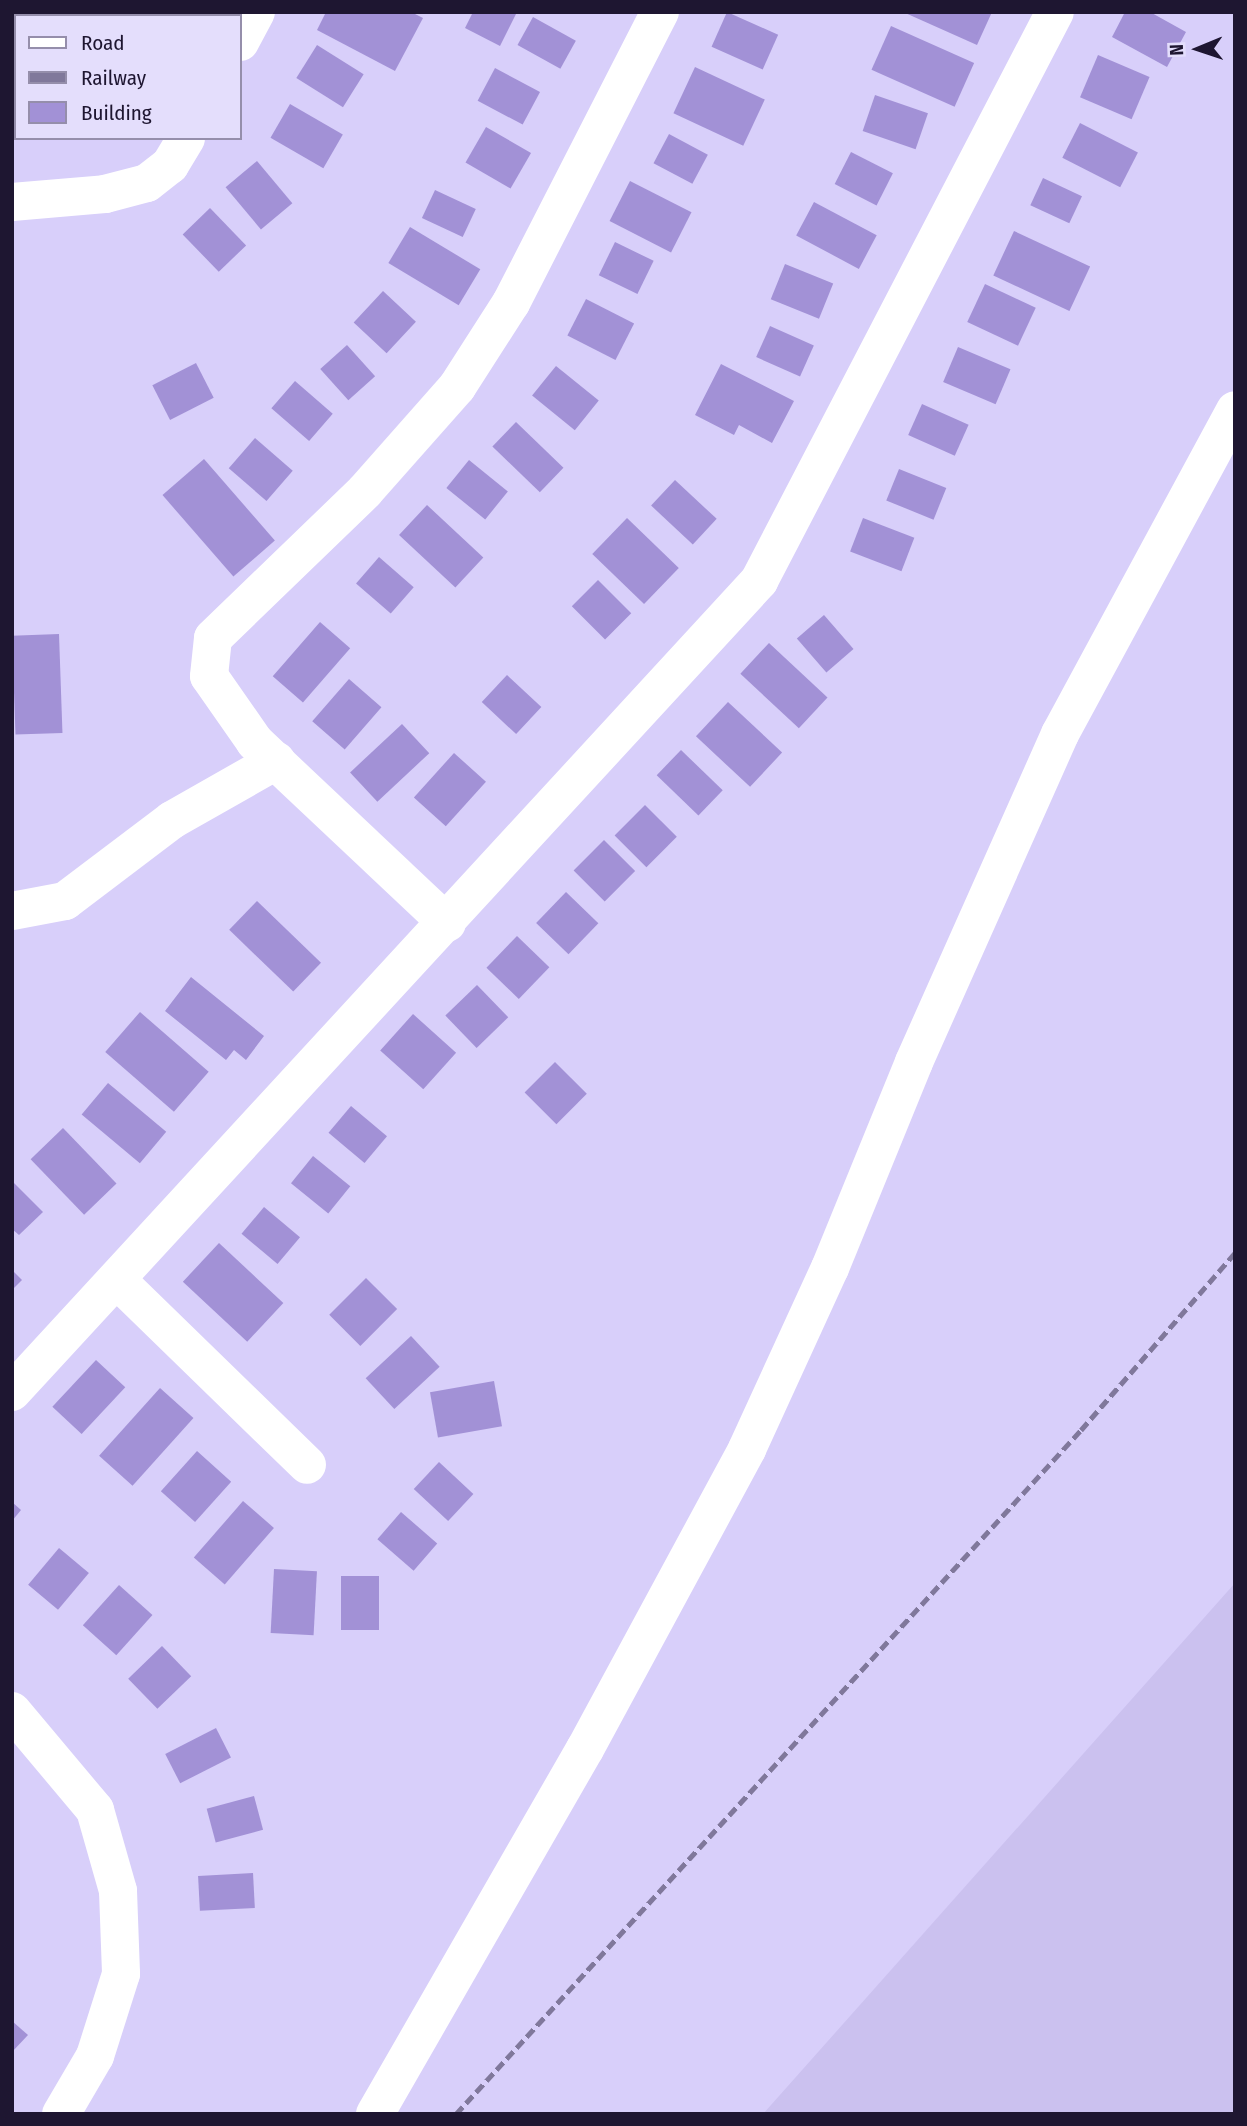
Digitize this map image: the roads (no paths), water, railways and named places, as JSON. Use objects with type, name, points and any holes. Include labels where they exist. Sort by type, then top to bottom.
[{"type":"street","points":[[242,38],[256,12]]},
{"type":"street","points":[[447,923],[255,742],[209,676],[213,638],[365,491],[457,387],[512,303],[660,12]]},
{"type":"street","points":[[12,1392],[447,923],[759,581],[1055,12]]},
{"type":"street","points":[[12,202],[105,194],[147,183],[170,165],[185,140]]},
{"type":"street","points":[[375,2114],[585,1749],[747,1449],[830,1268],[914,1062],[1060,734],[1235,410]]},
{"type":"street","points":[[12,911],[65,901],[172,820],[276,761]]},
{"type":"street","points":[[117,1280],[307,1465]]},
{"type":"street","points":[[12,1711],[95,1810],[118,1891],[121,1974],[95,2056],[61,2114]]},
{"type":"railway","points":[[456,2114],[1081,1430],[1235,1253]]}]
